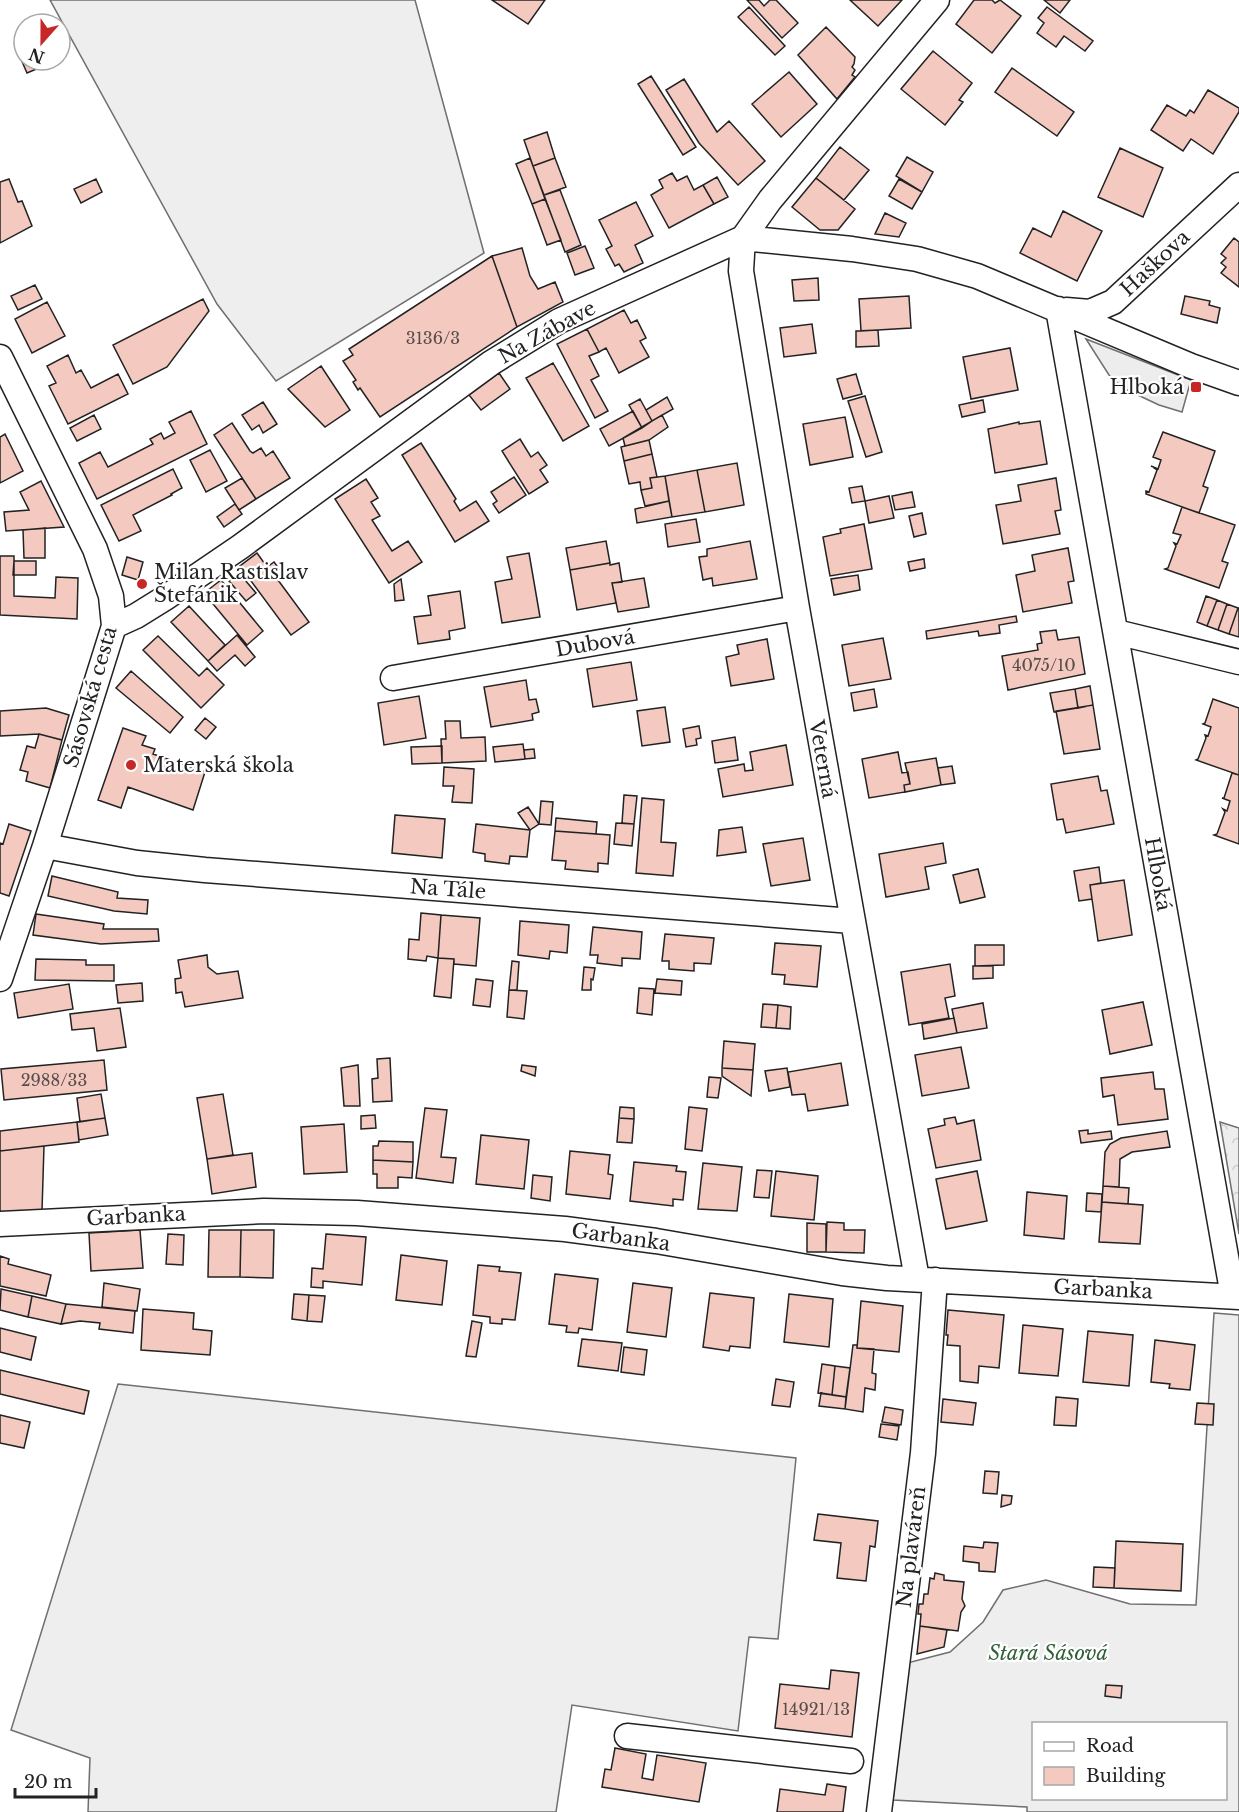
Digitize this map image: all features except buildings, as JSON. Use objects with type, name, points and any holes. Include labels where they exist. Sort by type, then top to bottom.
[{"type":"street","points":[[937,0],[770,200],[743,238],[852,249],[917,259],[977,276],[1191,366],[1239,383]]},
{"type":"street","name":"Haškova","points":[[1058,309],[1090,312],[1113,302],[1239,185]]},
{"type":"street","name":"Veterná","points":[[743,238],[741,271],[796,608],[852,921],[926,1280]]},
{"type":"street","name":"Na Zábave","points":[[114,626],[136,616],[165,598],[231,553],[501,357],[559,321],[743,238]]},
{"type":"street","name":"Hlboká","points":[[1058,309],[1236,1297]]},
{"type":"street","name":"Sásovská cesta","points":[[0,357],[95,549],[111,596],[114,626],[45,846],[0,979]]},
{"type":"street","name":"Dubová","points":[[393,678],[796,608]]},
{"type":"street","points":[[1116,632],[1239,662]]},
{"type":"street","name":"Na Tále","points":[[45,846],[137,863],[205,870],[852,921]]},
{"type":"street","name":"Garbanka","points":[[0,1224],[264,1211],[357,1213],[565,1229],[656,1241],[842,1273],[887,1278],[1236,1297]]},
{"type":"street","name":"Na plaváreň","points":[[879,1812],[923,1453],[926,1280]]},
{"type":"street","points":[[627,1736],[852,1761]]},
{"type":"green space","points":[[50,0],[415,0],[484,253],[276,381],[217,304],[72,40],[72,12],[57,12]]},
{"type":"green space","points":[[1220,1122],[1239,1128],[1239,1234]]},
{"type":"green space","name":"Stará Sásová","points":[[1214,1313],[1239,1315],[1239,1812],[1027,1812],[1027,1807],[893,1800],[907,1663],[950,1652],[983,1622],[1003,1590],[1046,1580],[1130,1604],[1196,1605]]},
{"type":"green space","points":[[118,1384],[796,1458],[778,1639],[749,1637],[738,1731],[572,1705],[556,1812],[88,1812],[90,1758],[11,1730]]},
{"type":"shaded area","points":[[1086,339],[1191,380],[1182,412],[1159,405],[1123,388],[1109,375]]},
{"type":"place","name":"Hlboká","points":[[1196,387]]},
{"type":"place","name":"Milan Rastislav Štefánik","points":[[142,584]]},
{"type":"place","name":"Materská škola","points":[[131,765]]}]
